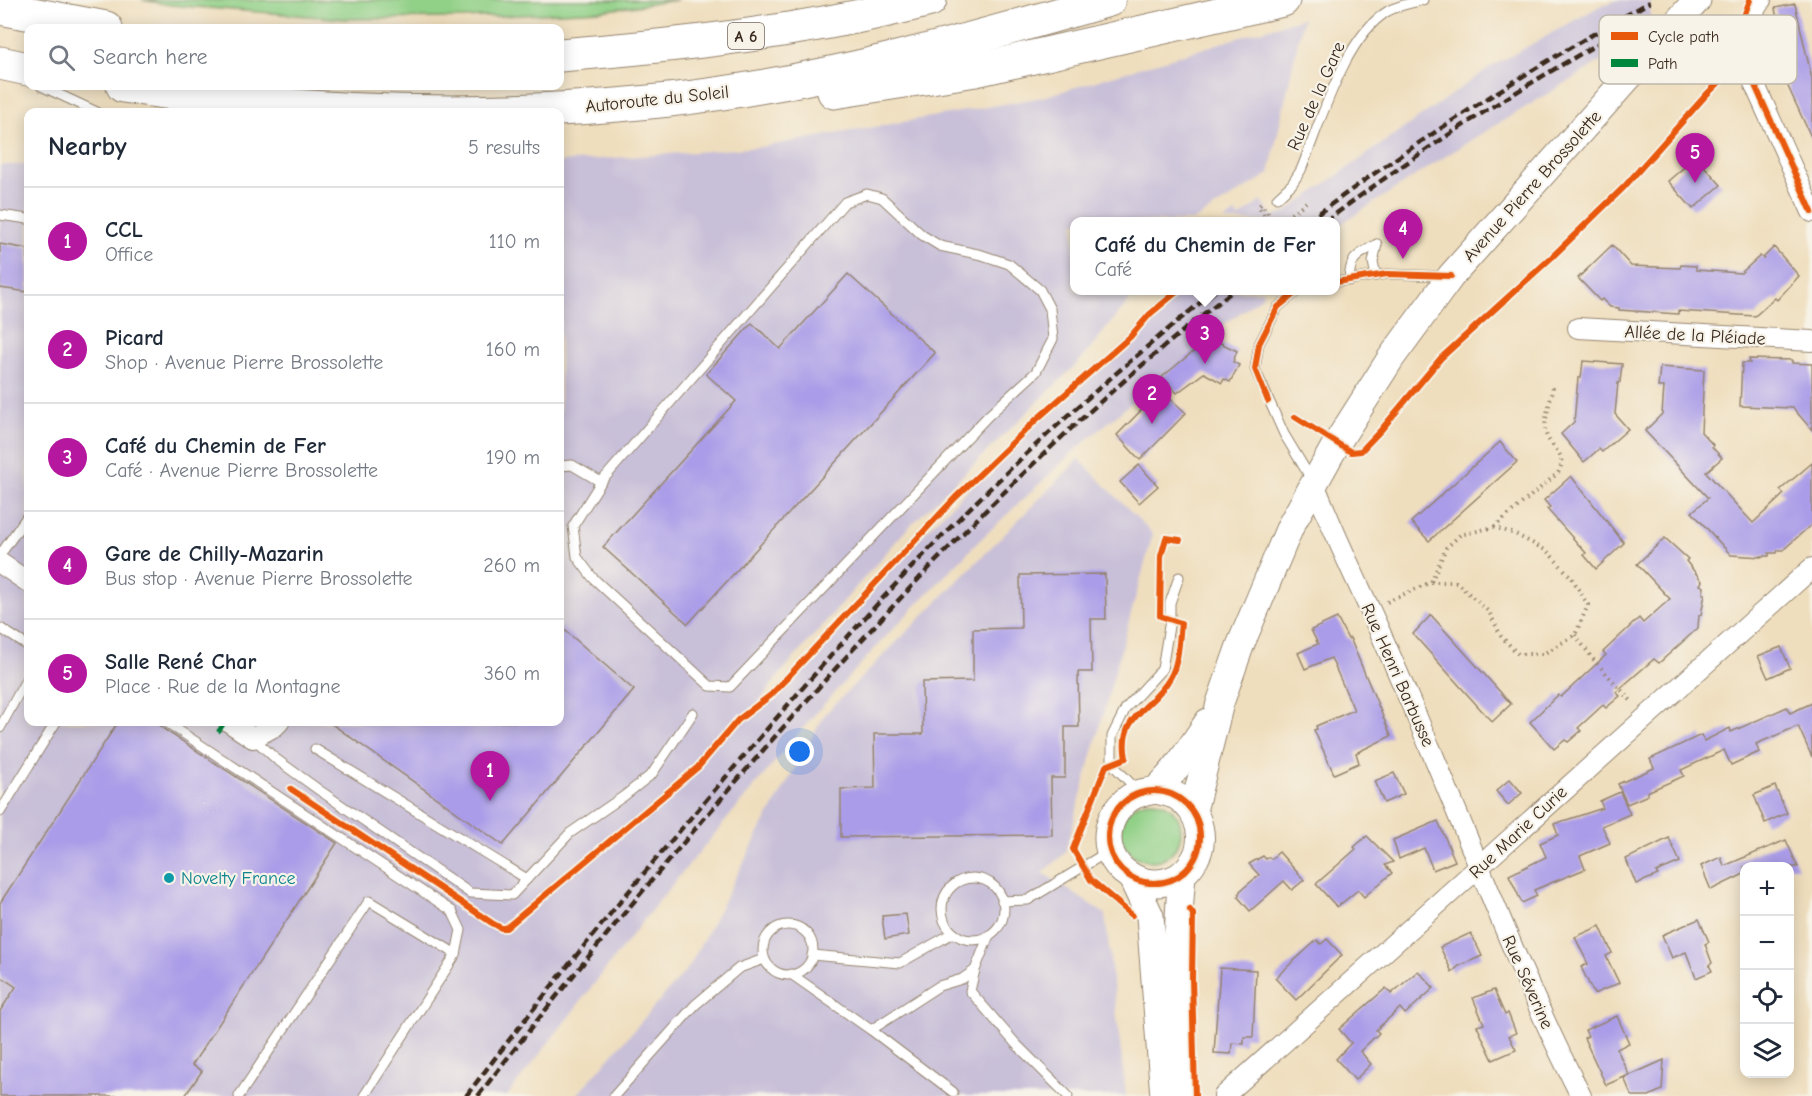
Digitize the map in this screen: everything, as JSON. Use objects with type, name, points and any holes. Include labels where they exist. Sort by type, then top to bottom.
[{"type":"highway","name":"A 6","points":[[564,55],[729,38],[813,26],[930,0]]},
{"type":"highway","name":"Autoroute du Soleil","points":[[570,112],[671,100],[806,79],[966,41],[1110,0]]},
{"type":"highway","points":[[806,79],[835,92],[964,72],[1283,0]]},
{"type":"highway","points":[[0,9],[84,24]]},
{"type":"highway","points":[[0,64],[24,68]]},
{"type":"highway","name":"Autoroute du Soleil","points":[[155,90],[327,108]]},
{"type":"main road","name":"Avenue Pierre Brossolette","points":[[1684,15],[1697,0]]},
{"type":"main road","name":"Avenue Pierre Brossolette","points":[[1182,1096],[1177,952],[1182,875],[1196,858],[1201,839],[1199,824],[1193,811],[1220,703],[1270,571],[1290,527],[1335,446],[1391,358],[1452,276],[1622,84]]},
{"type":"main road","name":"Avenue Pierre Brossolette","points":[[1110,850],[1108,829],[1117,808],[1148,792],[1186,755],[1220,703]]},
{"type":"main road","points":[[1148,792],[1177,796],[1193,811]]},
{"type":"main road","points":[[1110,850],[1118,866],[1132,878],[1151,884],[1173,880],[1182,875]]},
{"type":"main road","points":[[1132,878],[1150,916],[1164,1096]]},
{"type":"street","points":[[1752,15],[1761,0]]},
{"type":"street","points":[[1754,84],[1812,212]]},
{"type":"street","name":"Allée de la Pléiade","points":[[1578,328],[1812,341]]},
{"type":"street","name":"Rue Henri Barbusse","points":[[1314,483],[1334,534],[1370,609],[1481,867]]},
{"type":"street","points":[[0,563],[24,579]]},
{"type":"street","name":"Rue Marie Curie","points":[[1224,1096],[1812,568]]},
{"type":"street","points":[[235,726],[253,738],[275,726]]},
{"type":"street","name":"Rue Séverine","points":[[1481,867],[1495,909],[1581,1096]]},
{"type":"lane","name":"Rue de la Gare","points":[[1277,198],[1292,184],[1301,170],[1342,67],[1355,45],[1388,12],[1423,0]]},
{"type":"lane","points":[[0,64],[24,78]]},
{"type":"lane","points":[[50,90],[88,108]]},
{"type":"lane","points":[[867,194],[882,198],[922,235],[940,246],[982,255],[1009,264],[1040,290],[1050,309],[1053,339],[1036,372],[988,416],[730,687],[710,686],[593,578],[577,557],[573,526],[601,482],[845,202],[867,194]]},
{"type":"lane","points":[[0,215],[24,218]]},
{"type":"lane","points":[[1349,281],[1349,266],[1357,256],[1377,244],[1373,262],[1376,276]]},
{"type":"lane","points":[[1340,282],[1387,274],[1452,276]]},
{"type":"lane","points":[[1294,295],[1278,307],[1259,344],[1255,369],[1284,434],[1314,483]]},
{"type":"lane","points":[[564,466],[572,465],[601,482]]},
{"type":"lane","points":[[0,555],[24,521]]},
{"type":"lane","points":[[1148,792],[1112,764],[1112,735],[1126,708],[1162,669],[1170,620],[1170,603],[1179,577]]},
{"type":"lane","points":[[0,628],[24,643]]},
{"type":"lane","points":[[0,728],[24,683]]},
{"type":"lane","points":[[253,738],[276,759],[319,790],[470,893],[512,895],[570,833],[652,774],[693,713]]},
{"type":"lane","points":[[0,812],[54,726]]},
{"type":"lane","points":[[172,726],[452,911],[461,930],[456,954],[364,1096]]},
{"type":"lane","points":[[315,749],[527,879]]},
{"type":"lane","points":[[1002,901],[1028,900],[1110,850]]},
{"type":"lane","points":[[965,880],[984,881],[993,885],[1002,901],[1004,911],[1002,921],[989,935],[981,939],[971,940],[953,933],[947,926],[942,908],[944,898],[956,883],[965,880]]},
{"type":"lane","points":[[239,1096],[369,901],[456,954]]},
{"type":"lane","points":[[791,925],[805,933],[813,947],[812,955],[804,969],[791,975],[779,974],[772,970],[764,959],[765,940],[769,933],[791,925]]},
{"type":"lane","points":[[812,955],[900,963],[953,933]]},
{"type":"lane","points":[[989,935],[975,970],[970,991],[1016,1044],[1068,1096]]},
{"type":"lane","points":[[614,1096],[695,1005],[739,968],[764,959]]},
{"type":"lane","points":[[871,1030],[939,986],[962,979],[975,970]]},
{"type":"lane","points":[[791,975],[871,1030],[953,1092]]},
{"type":"path","points":[[1287,217],[1305,202]]},
{"type":"path","points":[[1265,217],[1258,207],[1261,204],[1271,217]]},
{"type":"path","points":[[1431,582],[1446,548],[1460,535],[1494,527],[1558,473],[1562,460],[1546,434],[1552,386]]},
{"type":"path","points":[[1370,609],[1431,582],[1456,582],[1489,612],[1501,636],[1518,654],[1543,654],[1575,635],[1588,605],[1572,578],[1548,551],[1515,534],[1494,527]]},
{"type":"path","points":[[1575,635],[1645,717]]},
{"type":"shaded area","points":[[1618,0],[1650,0],[1651,15],[1599,15],[1599,62],[1471,140],[1340,224],[1340,217],[1240,217],[1261,201],[1273,216],[1283,214],[1489,68],[1602,5]]},
{"type":"shaded area","points":[[1303,18],[1269,174],[1199,217],[1070,217],[1070,295],[1134,295],[1078,363],[906,530],[780,674],[744,722],[773,697],[954,503],[1044,417],[1131,339],[1151,316],[1180,295],[1262,295],[1262,297],[1226,323],[1073,452],[979,541],[888,634],[815,714],[661,898],[507,1096],[0,1096],[0,165],[24,165],[24,726],[564,726],[564,162],[761,147],[1043,97]]},
{"type":"shaded area","points":[[1079,459],[1153,534],[1065,853],[1043,873],[1105,914],[1126,1096],[576,1096],[689,967],[760,831],[825,714]]},
{"type":"green space","points":[[142,0],[677,0],[601,11],[464,18],[344,19],[171,5]]},
{"type":"green space","points":[[1151,801],[1172,810],[1181,831],[1172,852],[1151,861],[1130,852],[1121,831],[1130,810]]},
{"type":"building","points":[[1795,4],[1812,79],[1812,139],[1787,84],[1797,84],[1797,15],[1776,15],[1775,8]]},
{"type":"building","points":[[1696,157],[1721,185],[1693,209],[1668,181]]},
{"type":"building","points":[[0,244],[24,248],[24,291],[0,288]]},
{"type":"building","points":[[1612,245],[1631,266],[1680,268],[1681,265],[1696,266],[1696,270],[1741,273],[1760,256],[1763,258],[1774,247],[1799,276],[1777,300],[1775,298],[1755,316],[1619,310],[1619,308],[1610,307],[1602,299],[1600,301],[1578,278]]},
{"type":"building","points":[[848,274],[935,353],[688,624],[603,547],[736,401],[706,374],[752,323],[780,349]]},
{"type":"building","points":[[1210,338],[1237,351],[1233,362],[1239,365],[1230,382],[1224,379],[1222,383],[1204,373],[1177,393],[1162,377]]},
{"type":"building","points":[[1749,359],[1792,360],[1792,363],[1812,364],[1812,430],[1793,408],[1740,406],[1742,363],[1750,363]]},
{"type":"building","points":[[1583,361],[1622,364],[1615,414],[1628,429],[1602,452],[1599,449],[1584,462],[1561,434],[1574,422],[1578,378],[1581,378]]},
{"type":"building","points":[[1660,367],[1704,370],[1701,432],[1722,458],[1706,472],[1753,523],[1784,494],[1780,490],[1812,463],[1812,524],[1783,550],[1761,557],[1731,555],[1692,512],[1708,498],[1645,431],[1662,414],[1664,387],[1658,387]]},
{"type":"building","points":[[1161,390],[1186,413],[1140,460],[1117,435]]},
{"type":"building","points":[[1500,442],[1517,462],[1429,541],[1411,522]]},
{"type":"building","points":[[1139,465],[1158,486],[1139,503],[1120,482]]},
{"type":"building","points":[[1571,476],[1624,543],[1596,569],[1584,555],[1586,553],[1547,509],[1550,507],[1544,500]]},
{"type":"building","points":[[1665,538],[1688,559],[1686,561],[1702,581],[1700,585],[1704,587],[1703,594],[1705,594],[1698,628],[1659,663],[1654,659],[1616,692],[1620,696],[1606,708],[1603,705],[1578,728],[1581,731],[1568,742],[1565,740],[1554,749],[1530,722],[1606,655],[1603,652],[1639,618],[1643,623],[1670,599],[1637,564]]},
{"type":"building","points":[[1105,574],[1106,619],[1091,619],[1092,672],[1078,672],[1079,727],[1065,727],[1065,778],[1051,778],[1052,835],[841,837],[841,789],[875,788],[874,734],[923,734],[922,682],[973,681],[973,629],[1021,628],[1020,575]]},
{"type":"building","points":[[1431,615],[1511,704],[1492,722],[1413,634]]},
{"type":"building","points":[[1337,618],[1348,639],[1350,638],[1391,736],[1356,753],[1359,763],[1334,774],[1314,730],[1317,729],[1316,726],[1354,710],[1331,658],[1305,669],[1298,653],[1318,644],[1311,630]]},
{"type":"building","points":[[564,629],[634,690],[503,845],[335,726],[564,726]]},
{"type":"building","points":[[1781,647],[1790,668],[1768,678],[1758,656]]},
{"type":"building","points":[[1812,703],[1812,757],[1798,726],[1756,744],[1759,752],[1731,765],[1724,750],[1681,770],[1684,776],[1647,792],[1648,795],[1627,804],[1618,784],[1654,768],[1650,759],[1701,735],[1704,741],[1730,728],[1731,732],[1787,707],[1790,713]]},
{"type":"building","name":"Novelty France","points":[[115,726],[160,726],[337,843],[192,1065],[202,1071],[185,1096],[0,1096],[0,1011],[16,987],[0,976],[0,903]]},
{"type":"building","points":[[1394,773],[1404,794],[1384,803],[1375,781]]},
{"type":"building","points":[[1510,779],[1522,793],[1508,805],[1496,791]]},
{"type":"building","points":[[1775,786],[1787,813],[1765,823],[1754,795]]},
{"type":"building","points":[[1620,792],[1630,814],[1602,826],[1610,843],[1580,856],[1585,869],[1534,890],[1537,896],[1522,903],[1509,875],[1546,857],[1540,843],[1558,835],[1554,824],[1603,808],[1600,801]]},
{"type":"building","points":[[1438,821],[1455,861],[1433,870],[1424,848],[1399,859],[1393,840]]},
{"type":"building","points":[[1367,836],[1393,862],[1385,865],[1392,873],[1364,897],[1358,890],[1337,907],[1316,884],[1356,849],[1354,847]]},
{"type":"building","points":[[1669,838],[1680,862],[1636,884],[1626,859]]},
{"type":"building","points":[[1786,840],[1798,867],[1794,867],[1794,862],[1740,862],[1740,876],[1711,890],[1701,866],[1721,857],[1724,866]]},
{"type":"building","points":[[1279,852],[1304,880],[1292,890],[1284,881],[1250,911],[1238,897],[1240,891],[1259,875],[1249,864],[1263,856],[1271,859]]},
{"type":"building","points":[[906,914],[909,935],[885,939],[882,916]]},
{"type":"building","points":[[1699,919],[1709,942],[1705,944],[1712,963],[1709,965],[1712,971],[1696,978],[1686,952],[1672,958],[1662,935]]},
{"type":"building","points":[[1600,926],[1612,953],[1606,956],[1619,983],[1594,994],[1581,967],[1588,964],[1575,937]]},
{"type":"building","points":[[1471,933],[1482,956],[1459,966],[1452,972],[1440,947]]},
{"type":"building","points":[[1327,939],[1342,955],[1296,1000],[1275,978],[1317,940],[1321,944]]},
{"type":"building","points":[[1220,968],[1256,970],[1253,1037],[1244,1037],[1244,1044],[1232,1043],[1231,1054],[1214,1053]]},
{"type":"building","points":[[1418,971],[1434,988],[1405,1014],[1400,1008],[1376,1030],[1379,1033],[1360,1051],[1371,1064],[1355,1080],[1336,1059],[1351,1043],[1339,1029],[1386,988],[1391,994]]},
{"type":"building","points":[[1494,990],[1505,1015],[1508,1013],[1516,1033],[1509,1036],[1516,1050],[1493,1060],[1477,1026],[1484,1024],[1473,998]]},
{"type":"building","points":[[1617,1016],[1629,1043],[1617,1049],[1629,1075],[1606,1085],[1584,1038],[1588,1036],[1585,1030]]},
{"type":"building","points":[[1664,1060],[1662,1090],[1649,1096],[1632,1096],[1624,1078]]},
{"type":"railway","points":[[1628,15],[1650,2]]},
{"type":"railway","points":[[1314,217],[1475,106],[1599,32]]},
{"type":"railway","points":[[1332,217],[1443,138],[1599,44]]},
{"type":"railway","points":[[466,1096],[658,856],[838,647],[885,596],[1019,460],[1096,390],[1210,295]]},
{"type":"railway","points":[[478,1096],[574,975],[705,817],[796,712],[914,584],[974,522],[1100,402],[1228,295]]},
{"type":"marked path","points":[[218,732],[222,726]]},
{"type":"cycle path","points":[[1744,15],[1750,0]]},
{"type":"cycle path","points":[[1295,417],[1351,452],[1361,451],[1441,358],[1552,257],[1624,187],[1717,84]]},
{"type":"cycle path","points":[[1754,84],[1812,212]]},
{"type":"cycle path","points":[[1340,281],[1387,274],[1451,276]]},
{"type":"cycle path","points":[[291,789],[492,923],[506,928],[698,767],[738,720],[771,695],[955,498],[1037,419],[1130,337],[1150,314],[1173,295]]},
{"type":"cycle path","points":[[1268,401],[1255,369],[1259,344],[1278,307],[1293,295]]},
{"type":"cycle path","points":[[1132,915],[1091,880],[1073,849],[1106,766],[1126,758],[1125,743],[1131,722],[1163,689],[1173,672],[1181,623],[1160,616],[1161,556],[1166,538],[1180,540]]},
{"type":"cycle path","points":[[1154,791],[1172,794],[1187,804],[1197,819],[1200,837],[1197,855],[1187,870],[1172,880],[1154,883],[1136,880],[1121,870],[1111,855],[1108,837],[1111,819],[1121,804],[1136,794],[1154,791]]},
{"type":"cycle path","points":[[1190,910],[1193,914],[1195,1096]]},
{"type":"place","name":"Salle René Char","points":[[1695,183]]},
{"type":"place","name":"Gare de Chilly-Mazarin","points":[[1403,259]]},
{"type":"place","name":"Café du Chemin de Fer","points":[[1205,364]]},
{"type":"place","name":"Picard","points":[[1152,424]]},
{"type":"place","name":"CCL","points":[[490,801]]},
{"type":"place","name":"Novelty France","points":[[169,878]]}]
